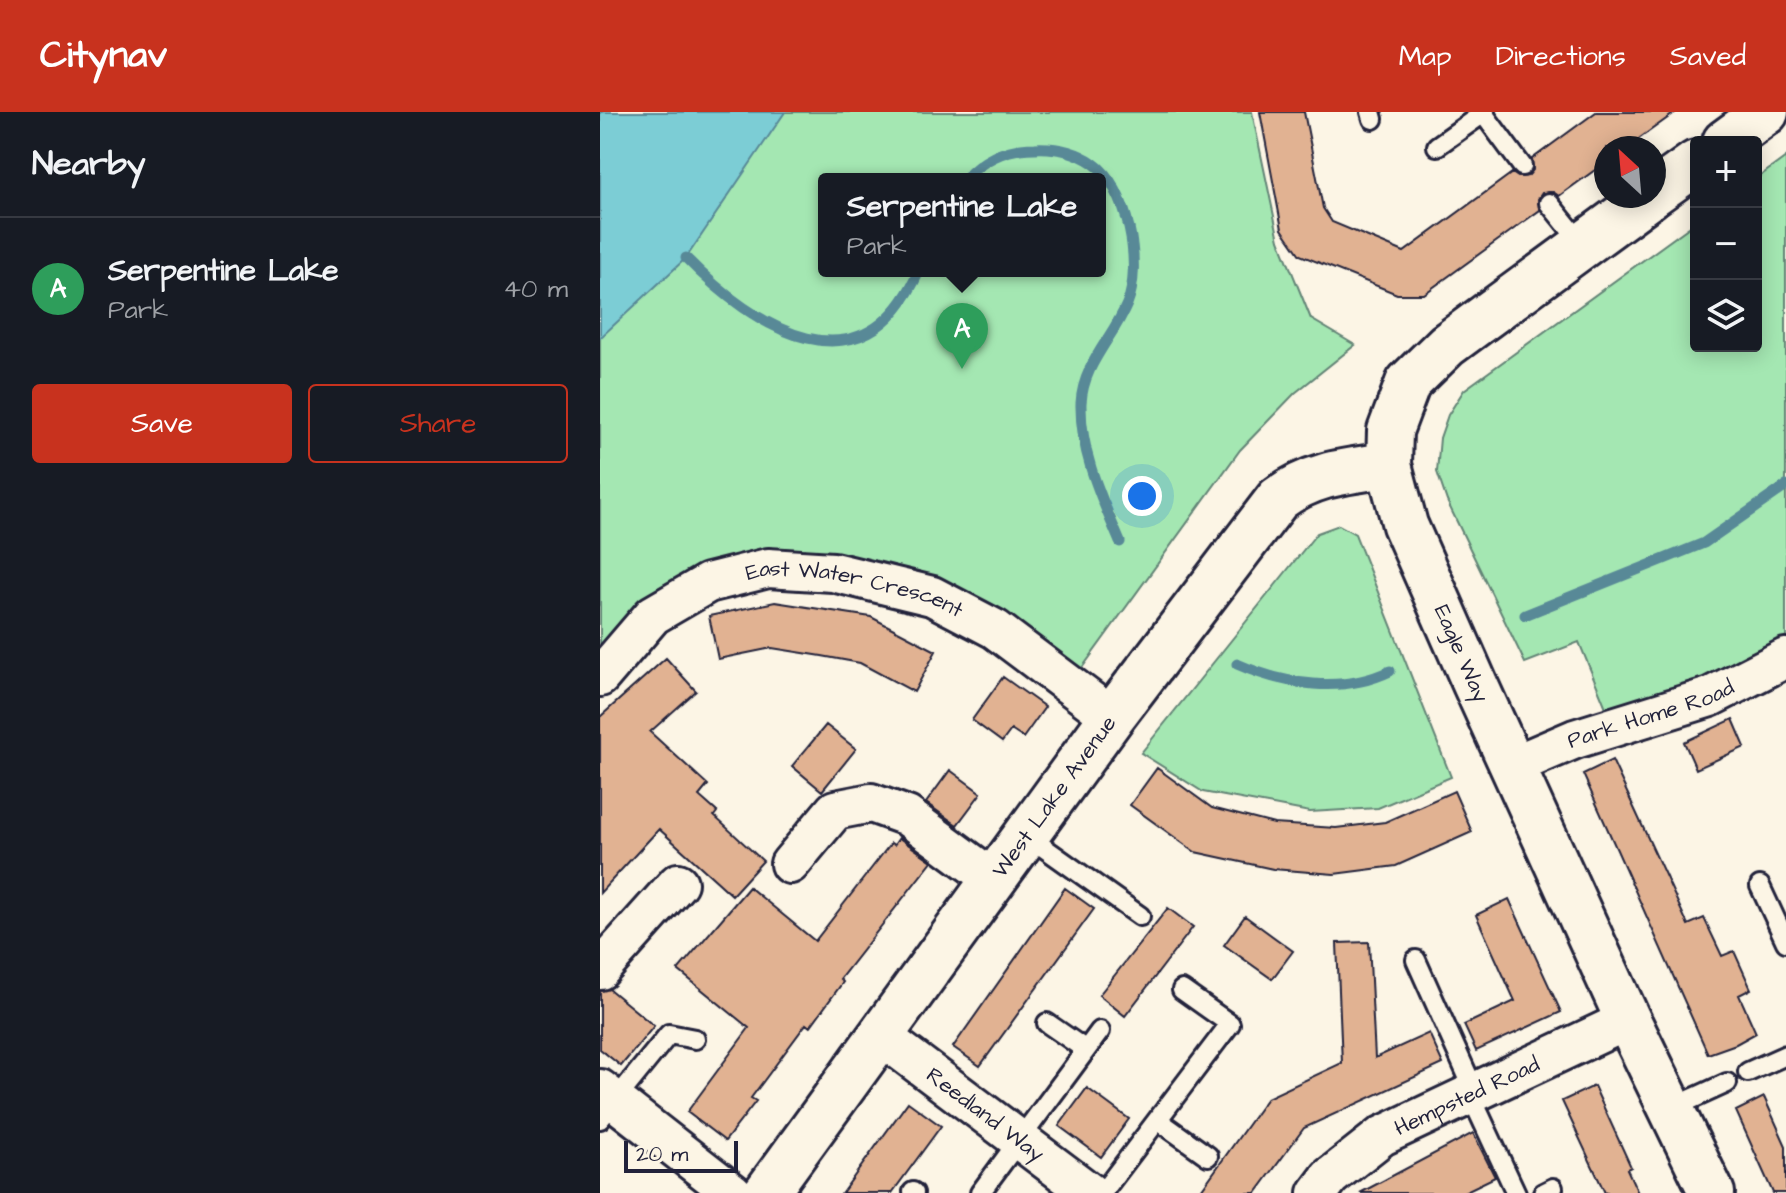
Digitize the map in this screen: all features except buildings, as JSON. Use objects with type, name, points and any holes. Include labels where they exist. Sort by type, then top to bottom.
[{"type":"street","points":[[1733,136],[1766,112]]},
{"type":"street","name":"Eagle Way","points":[[1666,185],[1690,167]]},
{"type":"street","name":"Eagle Way","points":[[1634,208],[1447,345],[1408,383],[1390,431],[1389,465],[1405,525],[1628,1020],[1712,1193]]},
{"type":"street","name":"West Lake Avenue","points":[[766,1193],[1112,717],[1278,499],[1300,482],[1325,473],[1389,465]]},
{"type":"street","name":"East Water Crescent","points":[[600,677],[653,615],[708,583],[768,568],[833,572],[932,596],[944,602],[995,629],[1112,717]]},
{"type":"street","name":"Park Home Road","points":[[1514,765],[1575,739],[1710,697],[1786,658]]},
{"type":"street","points":[[790,864],[835,810],[871,803],[907,816],[994,880]]},
{"type":"street","points":[[600,970],[678,883]]},
{"type":"street","name":"Hempsted Road","points":[[1318,1193],[1330,1177],[1382,1136],[1628,1020]]},
{"type":"street","name":"Reedland Way","points":[[880,1035],[1090,1193]]},
{"type":"street","points":[[605,1102],[733,1193]]},
{"type":"lane","points":[[1437,146],[1484,112],[1522,166]]},
{"type":"lane","points":[[1549,203],[1583,245]]},
{"type":"lane","points":[[1026,835],[1140,916]]},
{"type":"lane","points":[[1760,886],[1786,942]]},
{"type":"lane","points":[[1416,960],[1516,1193]]},
{"type":"lane","points":[[1102,1193],[1230,1024],[1182,990]]},
{"type":"lane","points":[[1047,1023],[1086,1050]]},
{"type":"lane","points":[[980,1193],[1100,1031]]},
{"type":"lane","points":[[605,1102],[669,1034],[695,1039]]},
{"type":"lane","points":[[1748,1072],[1786,1055]]},
{"type":"lane","points":[[1670,1109],[1727,1083]]},
{"type":"lane","points":[[1159,1121],[1208,1156]]},
{"type":"green space","points":[[600,112],[1252,112],[1279,240],[1311,319],[1355,345],[1295,393],[1240,450],[1079,672],[987,605],[720,561],[670,583],[628,614],[600,649]]},
{"type":"green space","points":[[1786,157],[1786,637],[1761,649],[1750,666],[1609,715],[1579,642],[1525,663],[1447,501],[1437,472],[1440,438],[1448,415],[1464,390],[1690,226],[1690,352],[1762,352],[1762,175]]},
{"type":"green space","points":[[1339,525],[1355,534],[1451,777],[1378,808],[1310,812],[1203,792],[1141,753],[1317,533]]},
{"type":"water","points":[[600,112],[785,112],[686,258],[600,338]]},
{"type":"waterway","points":[[971,173],[988,160],[1025,148],[1058,149],[1073,153],[1093,163],[1104,173]]},
{"type":"waterway","points":[[1106,176],[1123,208],[1129,228],[1133,249],[1132,288],[1121,316],[1087,376],[1081,403],[1088,457],[1120,542]]},
{"type":"waterway","points":[[686,258],[743,307],[775,326],[807,338],[839,341],[869,332],[896,309],[915,277]]},
{"type":"waterway","points":[[1525,615],[1704,543],[1786,486]]},
{"type":"waterway","points":[[1237,664],[1274,677],[1314,684],[1353,683],[1390,671]]},
{"type":"place","name":"Serpentine Lake","points":[[962,369]]}]
